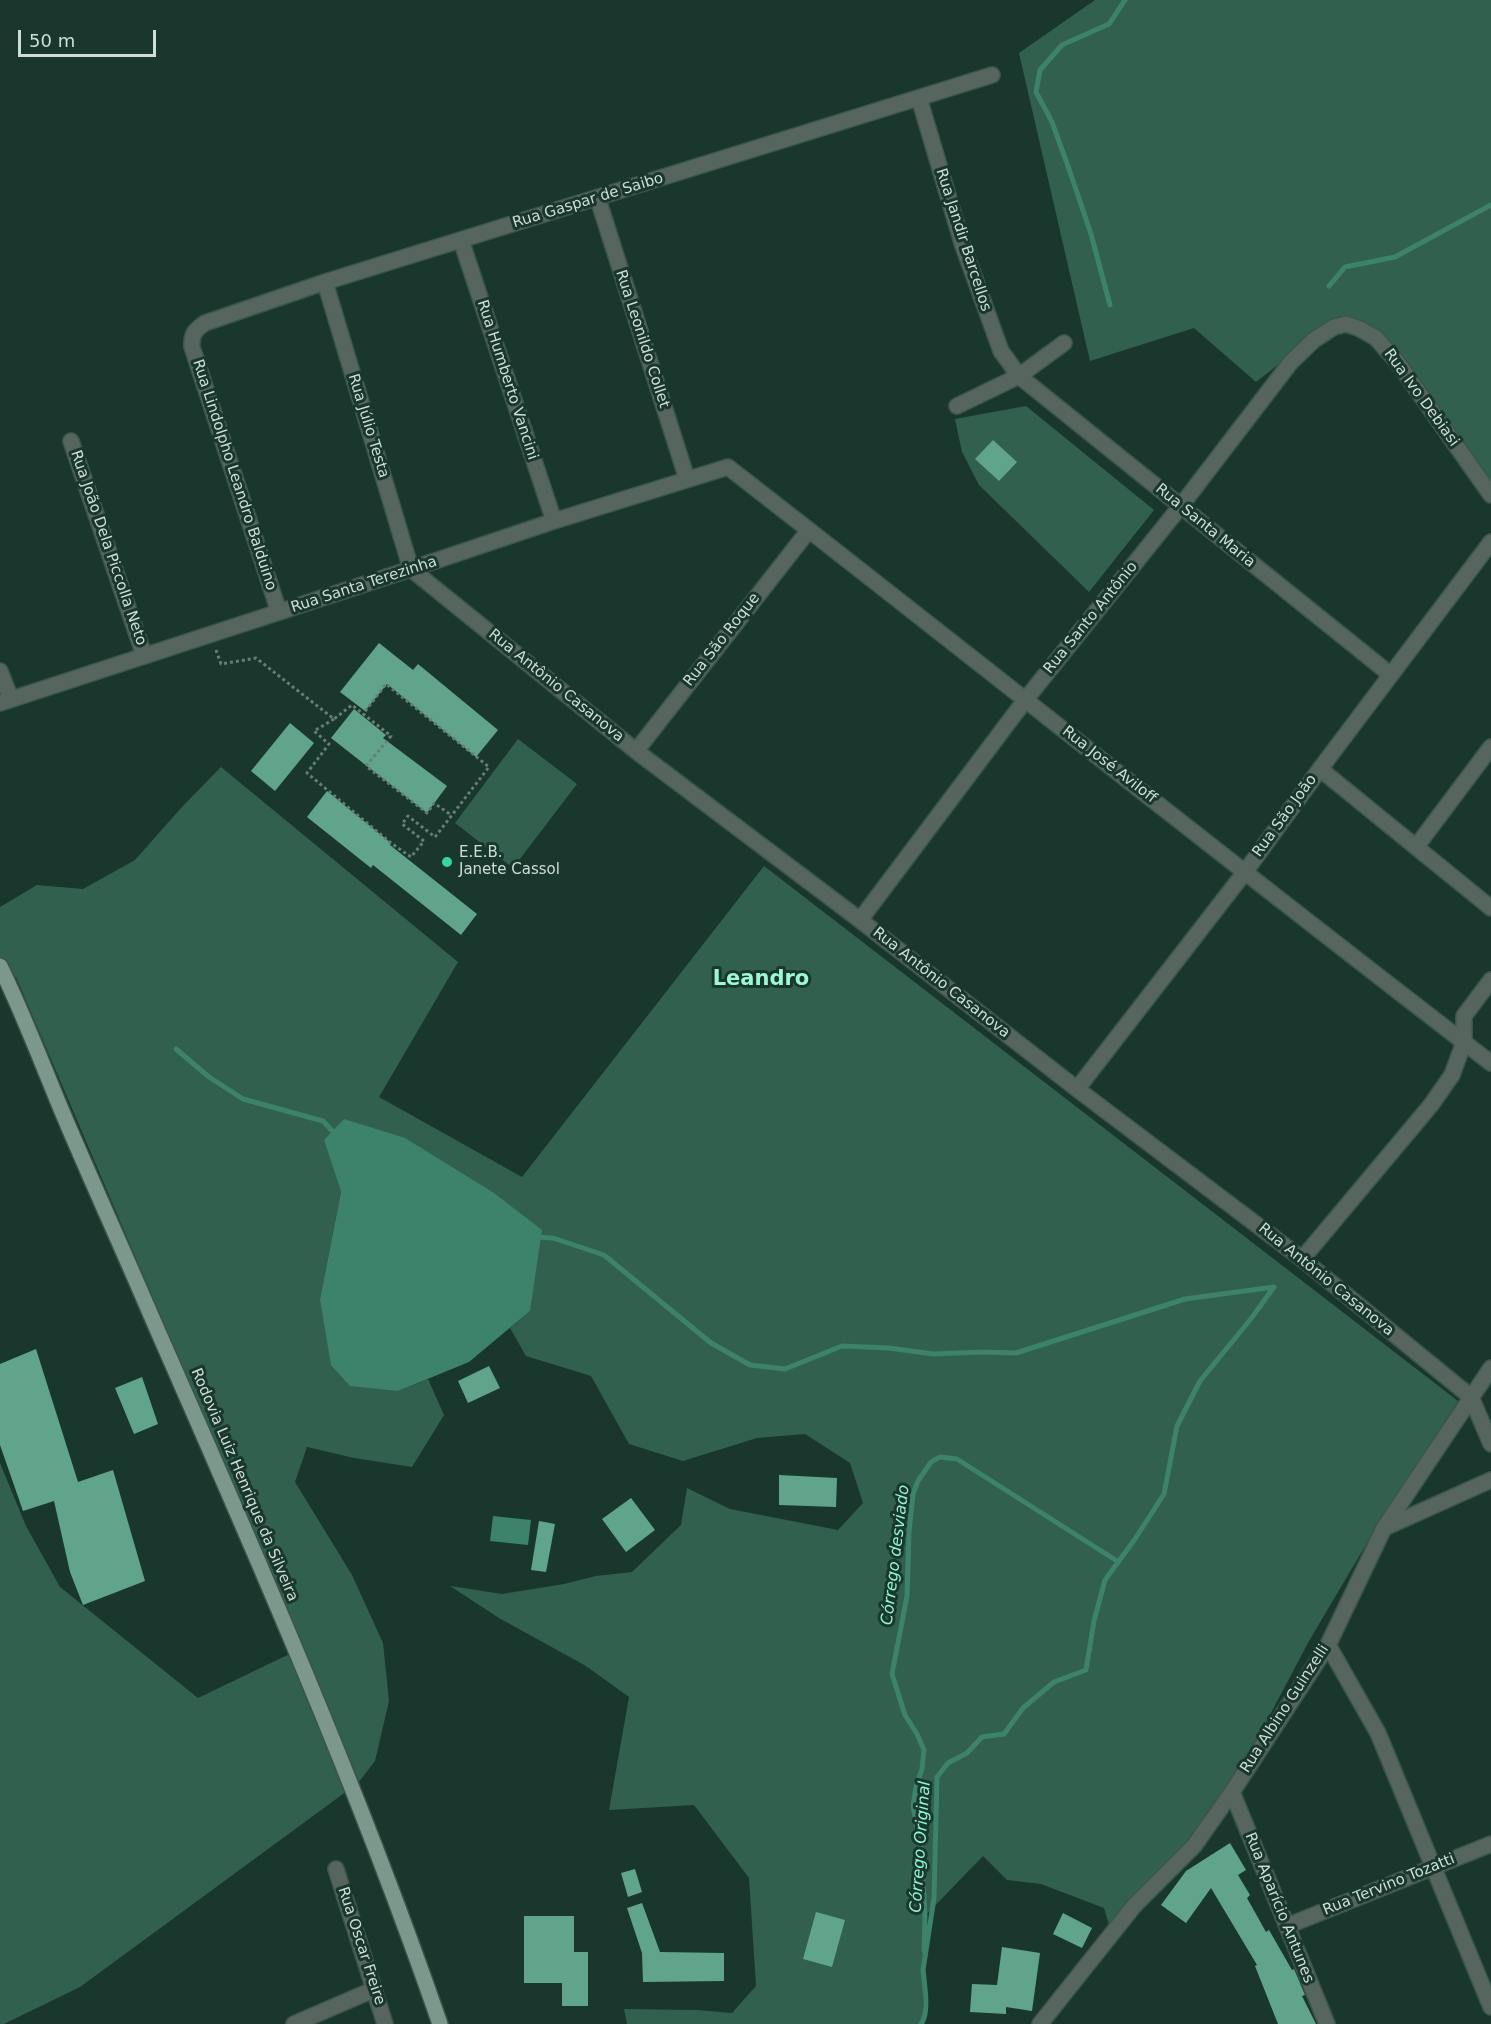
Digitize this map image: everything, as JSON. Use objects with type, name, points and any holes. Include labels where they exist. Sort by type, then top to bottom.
[{"type":"main road","name":"Rodovia Luiz Henrique da Silveira","points":[[0,966],[15,996],[62,1111],[301,1663],[380,1859],[440,2024]]},
{"type":"street","name":"Rua Gaspar de Saibo","points":[[191,337],[195,330],[205,323],[325,282],[992,75]]},
{"type":"street","name":"Rua Jandir Barcellos","points":[[919,98],[963,246],[1000,351],[1019,376]]},
{"type":"street","name":"Rua Leonildo Collet","points":[[598,199],[687,479]]},
{"type":"street","name":"Rua Humberto Vancini","points":[[461,240],[554,521]]},
{"type":"street","name":"Rua Júlio Testa","points":[[325,282],[411,569]]},
{"type":"street","name":"Rua Ivo Debiasi","points":[[1334,327],[1346,324],[1376,338],[1398,363],[1491,495]]},
{"type":"street","name":"Rua Santo Antônio","points":[[860,920],[1026,699],[1180,507],[1291,362],[1314,340],[1334,327]]},
{"type":"street","name":"Rua Lindolpho Leandro Balduino","points":[[191,337],[192,347],[279,612]]},
{"type":"street","points":[[957,406],[1019,376],[1064,343]]},
{"type":"street","name":"Rua Santa Maria","points":[[1019,376],[1391,675]]},
{"type":"street","name":"Rua João Dela Piccolla Neto","points":[[71,441],[144,655]]},
{"type":"street","name":"Rua Santa Terezinha","points":[[5,701],[554,521],[728,467]]},
{"type":"street","name":"Rua José Aviloff","points":[[728,467],[1491,1063]]},
{"type":"street","name":"Rua São Roque","points":[[636,750],[809,530]]},
{"type":"street","name":"Rua São João","points":[[1077,1089],[1245,872],[1491,542]]},
{"type":"street","name":"Rua Antônio Casanova","points":[[411,569],[636,750],[1302,1259],[1471,1397]]},
{"type":"street","points":[[0,671],[5,701]]},
{"type":"street","points":[[1416,847],[1491,747]]},
{"type":"street","points":[[1320,769],[1491,908]]},
{"type":"street","points":[[1302,1259],[1431,1105],[1452,1075],[1464,1042],[1464,1016],[1491,980]]},
{"type":"street","name":"Rua Albino Guinzelli","points":[[1040,2024],[1134,1906],[1194,1846],[1232,1791],[1328,1645],[1384,1528],[1491,1368]]},
{"type":"street","points":[[1471,1397],[1491,1444]]},
{"type":"street","points":[[1384,1528],[1491,1480]]},
{"type":"street","points":[[1328,1645],[1378,1733],[1491,2007]]},
{"type":"street","name":"Rua Aparício Antunes","points":[[1232,1791],[1327,2024]]},
{"type":"street","name":"Rua Tervino Tozatti","points":[[1287,1926],[1491,1844]]},
{"type":"street","name":"Rua Oscar Freire","points":[[336,1869],[385,2024]]},
{"type":"street","points":[[294,2024],[375,1989]]},
{"type":"path","points":[[209,634],[221,664],[256,658],[334,719]]},
{"type":"path","points":[[363,714],[386,684],[489,767],[435,837],[408,816],[402,824],[424,841],[411,857],[307,773],[329,744],[314,731],[352,705],[363,714],[391,736],[366,766],[427,813],[434,803],[451,815]]},
{"type":"shaded area","points":[[1095,0],[1491,0],[1491,482],[1380,336],[1340,316],[1256,382],[1194,328],[1090,361],[1019,53]]},
{"type":"shaded area","points":[[1026,406],[1154,510],[1089,592],[979,485],[962,452],[955,419]]},
{"type":"shaded area","points":[[518,739],[577,784],[513,868],[455,823]]},
{"type":"shaded area","points":[[221,767],[458,962],[379,1097],[522,1177],[764,866],[1458,1401],[1367,1543],[1309,1641],[1225,1800],[1113,1938],[1104,1908],[1041,1884],[1007,1880],[983,1856],[924,1917],[923,2024],[627,2024],[624,2009],[732,2013],[756,1986],[749,1878],[694,1805],[609,1810],[629,1697],[586,1666],[499,1618],[450,1586],[502,1594],[564,1584],[596,1576],[632,1572],[681,1525],[687,1488],[730,1509],[838,1530],[863,1503],[850,1463],[805,1434],[757,1438],[683,1461],[629,1444],[591,1376],[526,1356],[510,1328],[530,1311],[324,1139],[341,1192],[320,1299],[398,1391],[428,1379],[444,1415],[412,1467],[354,1458],[307,1447],[295,1482],[352,1575],[383,1643],[389,1701],[375,1761],[358,1783],[80,1987],[0,2024],[0,1463],[26,1526],[60,1587],[198,1698],[302,1648],[16,977],[0,976],[0,907],[37,885],[83,889],[135,860]]},
{"type":"shaded area","points":[[344,1119],[405,1138],[494,1193],[542,1230],[530,1311],[469,1362],[398,1391],[350,1386],[331,1365],[320,1299],[341,1192],[324,1140]]},
{"type":"shaded area","points":[[493,1516],[531,1520],[528,1545],[490,1541]]},
{"type":"building","points":[[993,440],[1017,462],[999,481],[975,459]]},
{"type":"building","points":[[379,643],[413,670],[418,664],[498,730],[476,757],[387,684],[365,711],[340,692]]},
{"type":"building","points":[[354,709],[386,735],[383,738],[447,786],[427,813],[331,738]]},
{"type":"building","points":[[290,723],[314,743],[275,791],[251,771]]},
{"type":"building","points":[[327,791],[391,843],[390,845],[477,914],[461,935],[373,865],[371,868],[307,817]]},
{"type":"building","points":[[36,1349],[78,1482],[113,1470],[145,1581],[83,1605],[70,1572],[54,1501],[23,1511],[0,1445],[0,1364]]},
{"type":"building","points":[[489,1366],[500,1388],[468,1403],[458,1381]]},
{"type":"building","points":[[142,1377],[158,1424],[134,1434],[115,1388]]},
{"type":"building","points":[[779,1475],[837,1478],[836,1507],[779,1505]]},
{"type":"building","points":[[631,1498],[655,1530],[626,1552],[602,1519]]},
{"type":"building","points":[[539,1521],[555,1524],[546,1572],[531,1570]]},
{"type":"building","points":[[1230,1843],[1246,1870],[1238,1875],[1250,1895],[1247,1898],[1266,1932],[1269,1930],[1292,1970],[1294,1969],[1305,1995],[1302,1996],[1316,2024],[1278,2024],[1255,1966],[1257,1965],[1211,1888],[1186,1923],[1161,1905],[1186,1871]]},
{"type":"building","points":[[635,1869],[642,1892],[628,1897],[621,1873]]},
{"type":"building","points":[[642,1903],[660,1952],[724,1953],[724,1981],[643,1982],[642,1953],[627,1908]]},
{"type":"building","points":[[816,1912],[845,1920],[832,1967],[803,1959]]},
{"type":"building","points":[[1063,1913],[1092,1928],[1082,1948],[1053,1934]]},
{"type":"building","points":[[524,1916],[574,1916],[574,1952],[588,1952],[588,2006],[562,2006],[562,1983],[524,1983]]},
{"type":"building","points":[[1002,1947],[1040,1953],[1032,2011],[1006,2007],[1006,2014],[970,2012],[972,1984],[997,1985]]},
{"type":"waterway","points":[[1110,305],[1091,234],[1069,169],[1052,122],[1036,92],[1040,70],[1062,45],[1109,24],[1125,0]]},
{"type":"waterway","points":[[1329,286],[1345,267],[1395,257],[1491,205]]},
{"type":"waterway","points":[[176,1049],[209,1077],[243,1099],[323,1121],[337,1136]]},
{"type":"waterway","points":[[534,1237],[553,1238],[604,1255],[711,1343],[750,1365],[785,1369],[842,1346],[889,1348],[933,1354],[1016,1353],[1185,1299],[1274,1287]]},
{"type":"waterway","name":"Córrego Original","points":[[923,1970],[934,1898],[937,1777],[948,1763],[967,1753],[982,1737],[1004,1734],[1023,1708],[1054,1682],[1086,1670],[1094,1621],[1105,1580],[1164,1494],[1177,1426],[1200,1381],[1274,1287]]},
{"type":"waterway","name":"Córrego desviado","points":[[924,1951],[925,1916],[921,1848],[913,1806],[924,1750],[905,1715],[892,1674],[907,1596],[909,1532],[913,1494],[918,1481],[931,1462],[940,1457],[957,1459],[1117,1561]]},
{"type":"waterway","points":[[921,2024],[926,2005],[923,1969]]},
{"type":"place","name":"E.E.B. Janete Cassol","points":[[447,862]]},
{"type":"district","name":"Leandro","points":[[761,980]]}]
